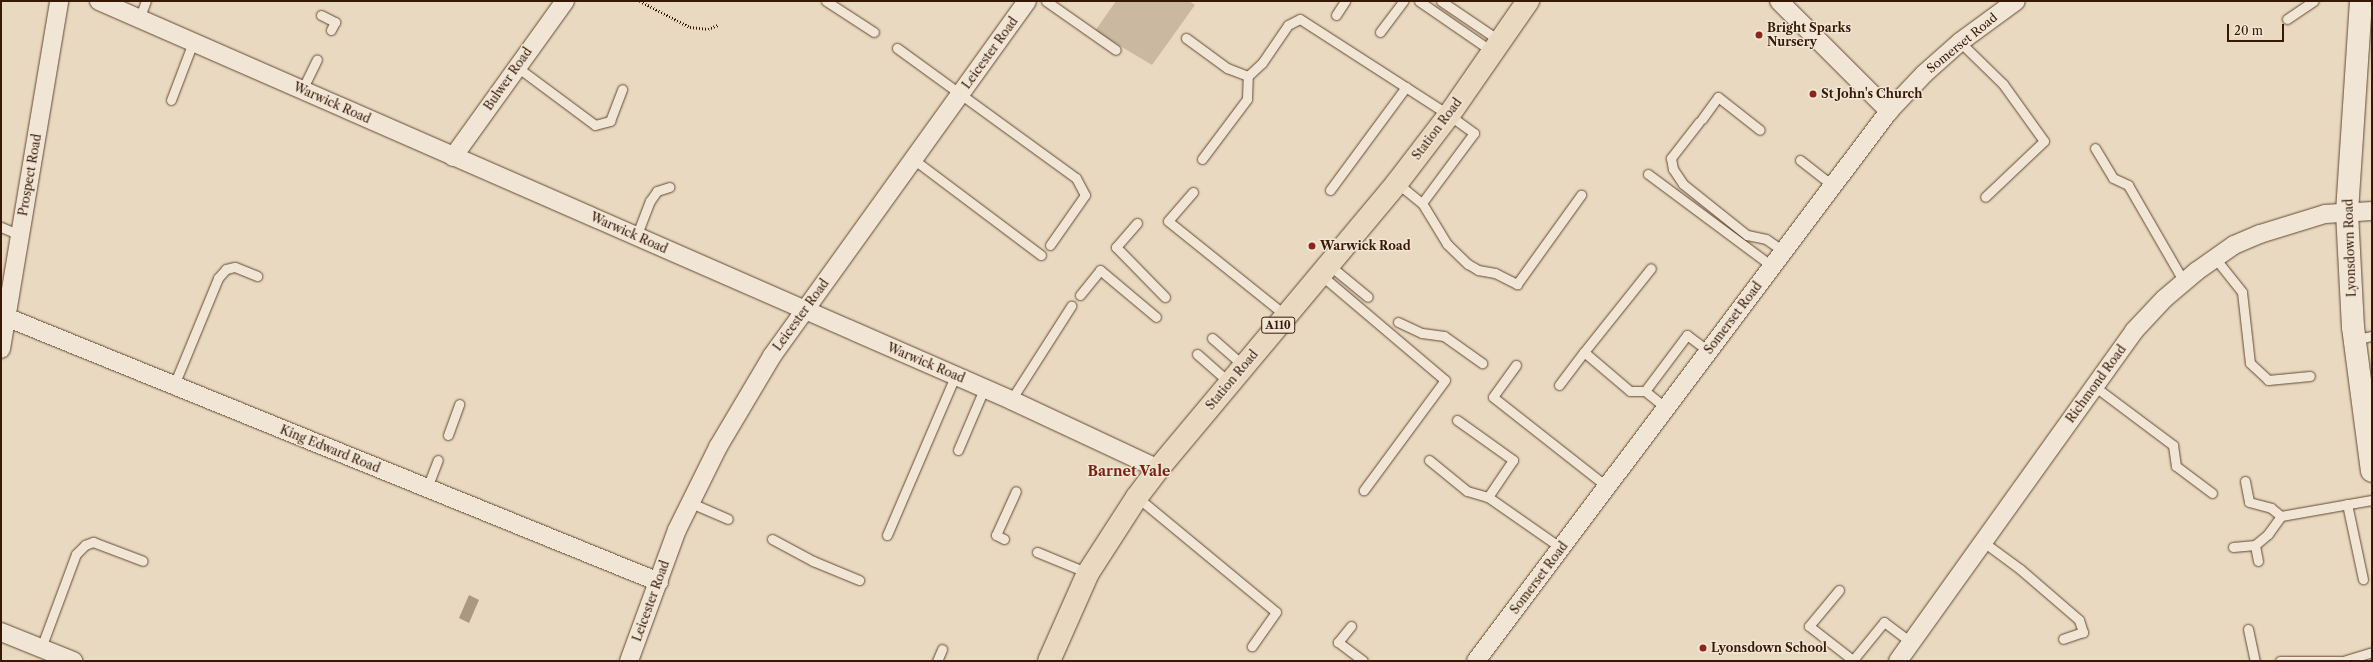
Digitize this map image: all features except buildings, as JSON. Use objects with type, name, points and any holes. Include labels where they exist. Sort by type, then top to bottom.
[{"type":"main road","name":"Station Road","points":[[1049,661],[1088,573],[1137,497],[1158,469],[1397,183],[1449,115],[1528,1]]},
{"type":"street","name":"Prospect Road","points":[[1,349],[4,316],[20,235],[59,1]]},
{"type":"street","name":"Warwick Road","points":[[99,1],[804,311],[1011,400],[1158,469]]},
{"type":"street","name":"Bulwer Road","points":[[454,157],[565,1]]},
{"type":"street","name":"Leicester Road","points":[[629,661],[658,582],[691,503],[718,447],[764,369],[1027,1]]},
{"type":"street","points":[[1780,1],[1889,111]]},
{"type":"street","name":"Lyonsdown Road","points":[[2361,1],[2366,35],[2347,213],[2363,338],[2372,471]]},
{"type":"street","name":"Somerset Road","points":[[1476,661],[1889,111],[1924,74],[2004,4]]},
{"type":"street","name":"Richmond Road","points":[[1898,661],[2134,331],[2184,282],[2234,245],[2295,221],[2325,214],[2372,211]]},
{"type":"street","name":"King Edward Road","points":[[4,316],[658,582]]},
{"type":"street","points":[[1,632],[73,661]]},
{"type":"lane","points":[[139,19],[146,1]]},
{"type":"lane","points":[[826,1],[874,32]]},
{"type":"lane","points":[[1046,1],[1116,50]]},
{"type":"lane","points":[[1336,15],[1345,1]]},
{"type":"lane","points":[[1380,32],[1403,1]]},
{"type":"lane","points":[[1419,1],[1496,47]]},
{"type":"lane","points":[[1441,1],[1496,47]]},
{"type":"lane","points":[[2287,18],[2314,1]]},
{"type":"lane","points":[[320,15],[335,22],[331,30]]},
{"type":"lane","points":[[1202,159],[1247,99],[1248,76],[1262,63],[1288,25],[1300,19],[1449,115],[1474,133],[1422,203]]},
{"type":"lane","points":[[1186,38],[1227,68],[1248,76]]},
{"type":"lane","points":[[171,100],[193,42]]},
{"type":"lane","points":[[1960,42],[2003,84],[2044,141],[1985,197]]},
{"type":"lane","points":[[897,48],[1076,178],[1085,195],[1050,245]]},
{"type":"lane","points":[[302,90],[317,60]]},
{"type":"lane","points":[[517,67],[596,125],[610,121],[622,89]]},
{"type":"lane","points":[[1330,190],[1406,87]]},
{"type":"lane","points":[[1760,130],[1718,97],[1671,158],[1673,169],[1683,184],[1747,235],[1766,239],[1783,251]]},
{"type":"lane","points":[[2095,148],[2113,178],[2128,186],[2184,282]]},
{"type":"lane","points":[[913,159],[1041,255]]},
{"type":"lane","points":[[1800,160],[1832,185]]},
{"type":"lane","points":[[1648,174],[1772,266]]},
{"type":"lane","points":[[1397,183],[1422,203],[1447,244],[1468,264],[1478,270],[1495,273],[1517,284],[1581,195]]},
{"type":"lane","points":[[636,236],[650,201],[657,191],[669,187]]},
{"type":"lane","points":[[1193,192],[1168,221],[1286,316]]},
{"type":"lane","points":[[1137,223],[1116,247],[1165,297]]},
{"type":"lane","points":[[1,227],[20,235]]},
{"type":"lane","points":[[2215,258],[2242,292],[2250,362],[2268,380],[2310,376]]},
{"type":"lane","points":[[174,385],[218,278],[226,269],[235,267],[257,276]]},
{"type":"lane","points":[[1559,385],[1651,268]]},
{"type":"lane","points":[[1080,295],[1100,270],[1156,317]]},
{"type":"lane","points":[[1325,270],[1368,297]]},
{"type":"lane","points":[[1325,270],[1445,380],[1364,490]]},
{"type":"lane","points":[[1011,400],[1070,306]]},
{"type":"lane","points":[[1398,322],[1422,333],[1444,336],[1482,363]]},
{"type":"lane","points":[[1645,391],[1687,335],[1708,351]]},
{"type":"lane","points":[[1212,338],[1244,366]]},
{"type":"lane","points":[[1584,352],[1630,391],[1645,391],[1666,408]]},
{"type":"lane","points":[[1197,354],[1230,383]]},
{"type":"lane","points":[[1516,365],[1493,397],[1606,486]]},
{"type":"lane","points":[[887,534],[955,376]]},
{"type":"lane","points":[[2094,386],[2173,445],[2176,466],[2212,493]]},
{"type":"lane","points":[[958,450],[984,389]]},
{"type":"lane","points":[[448,435],[459,404]]},
{"type":"lane","points":[[1457,420],[1513,460],[1488,497]]},
{"type":"lane","points":[[427,488],[438,460]]},
{"type":"lane","points":[[1429,460],[1467,491],[1488,497],[1560,548]]},
{"type":"lane","points":[[2245,481],[2249,502],[2271,508],[2281,516]]},
{"type":"lane","points":[[1004,539],[996,536],[1016,491]]},
{"type":"lane","points":[[1137,497],[1276,612],[1252,646]]},
{"type":"lane","points":[[2233,547],[2255,545],[2268,534],[2281,516],[2372,500]]},
{"type":"lane","points":[[691,503],[728,519]]},
{"type":"lane","points":[[2347,504],[2363,579]]},
{"type":"lane","points":[[772,539],[813,561],[859,580]]},
{"type":"lane","points":[[41,648],[76,554],[85,544],[93,542],[143,561]]},
{"type":"lane","points":[[1982,542],[2020,569],[2079,620],[2083,632],[2063,639]]},
{"type":"lane","points":[[2255,545],[2258,562]]},
{"type":"lane","points":[[1037,552],[1088,573]]},
{"type":"lane","points":[[1838,590],[1809,626],[1854,660],[1884,622],[1911,642]]},
{"type":"lane","points":[[1351,626],[1338,642],[1362,661]]},
{"type":"lane","points":[[2248,629],[2255,661]]},
{"type":"lane","points":[[937,661],[942,650]]},
{"type":"lane","points":[[2343,661],[2372,652]]},
{"type":"lane","points":[[2280,661],[2340,661]]},
{"type":"path","points":[[640,1],[690,26],[708,29],[718,25]]},
{"type":"shaded area","points":[[1116,1],[1189,1],[1195,5],[1152,65],[1095,31]]},
{"type":"shaded area","points":[[469,595],[479,600],[469,623],[459,618]]},
{"type":"place","name":"Bright Sparks Nursery","points":[[1759,35]]},
{"type":"place","name":"St John's Church","points":[[1813,94]]},
{"type":"place","name":"Warwick Road","points":[[1312,246]]},
{"type":"place","name":"Lyonsdown School","points":[[1703,648]]},
{"type":"district","name":"Barnet Vale","points":[[1129,471]]}]
